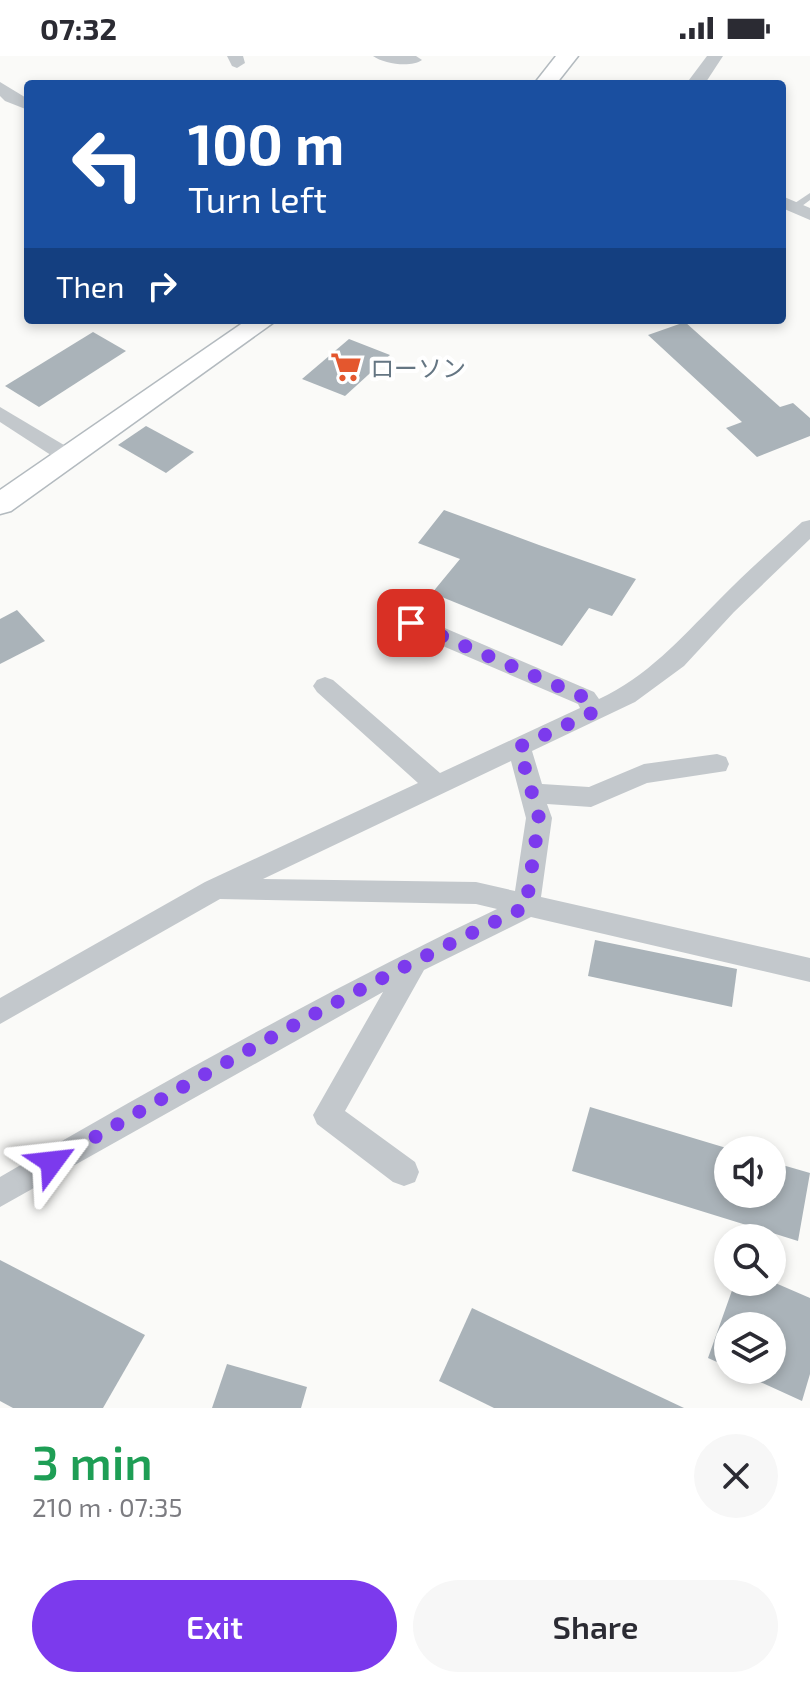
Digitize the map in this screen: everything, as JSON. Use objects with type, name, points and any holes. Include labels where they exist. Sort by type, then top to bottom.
[{"type":"street","points":[[381,56],[414,60]]},
{"type":"street","points":[[548,80],[567,56]]},
{"type":"street","points":[[700,80],[715,56]]},
{"type":"street","points":[[4,96],[24,104]]},
{"type":"street","points":[[0,504],[258,324]]},
{"type":"street","points":[[0,413],[67,456]]},
{"type":"street","points":[[0,1012],[214,890],[627,696],[676,660],[726,606],[810,527]]},
{"type":"street","points":[[411,623],[586,698],[594,712]]},
{"type":"street","points":[[325,686],[436,784]]},
{"type":"street","points":[[519,747],[539,818],[526,907]]},
{"type":"street","points":[[532,793],[591,797],[644,774],[717,764]]},
{"type":"street","points":[[214,890],[476,893],[526,907],[810,970]]},
{"type":"street","points":[[0,1193],[157,1100],[416,961],[526,907]]},
{"type":"street","points":[[404,1172],[327,1115],[416,961]]},
{"type":"lane","points":[[796,208],[810,196]]},
{"type":"building","points":[[687,324],[780,407],[793,403],[810,418],[810,436],[757,457],[726,428],[742,422],[648,335]]},
{"type":"building","points":[[93,332],[126,351],[39,407],[5,386]]},
{"type":"building","name":"ローソン","points":[[349,339],[390,355],[345,396],[302,379]]},
{"type":"building","points":[[146,426],[194,452],[166,473],[118,445]]},
{"type":"building","points":[[444,510],[636,579],[612,616],[589,608],[562,646],[432,593],[460,559],[418,543]]},
{"type":"building","points":[[17,610],[45,641],[0,664],[0,619]]},
{"type":"building","points":[[595,940],[737,969],[732,1007],[588,976]]},
{"type":"building","points":[[590,1107],[714,1144],[714,1208],[786,1208],[786,1166],[810,1173],[798,1241],[786,1237],[786,1224],[743,1224],[572,1171]]},
{"type":"building","points":[[0,1260],[145,1335],[103,1408],[13,1408],[0,1401]]},
{"type":"building","points":[[786,1288],[810,1298],[810,1374],[802,1401],[765,1384],[786,1384],[786,1312],[724,1312],[730,1296],[786,1296]]},
{"type":"building","points":[[472,1308],[684,1408],[494,1408],[439,1381]]},
{"type":"building","points":[[714,1341],[714,1361],[708,1358]]},
{"type":"building","points":[[227,1364],[307,1387],[301,1408],[212,1408]]},
{"type":"place","name":"ローソン","points":[[346,367]]},
{"type":"route","points":[[52,1162],[157,1100],[447,944],[526,907],[539,818],[519,747],[594,712],[586,698],[411,623]]}]
